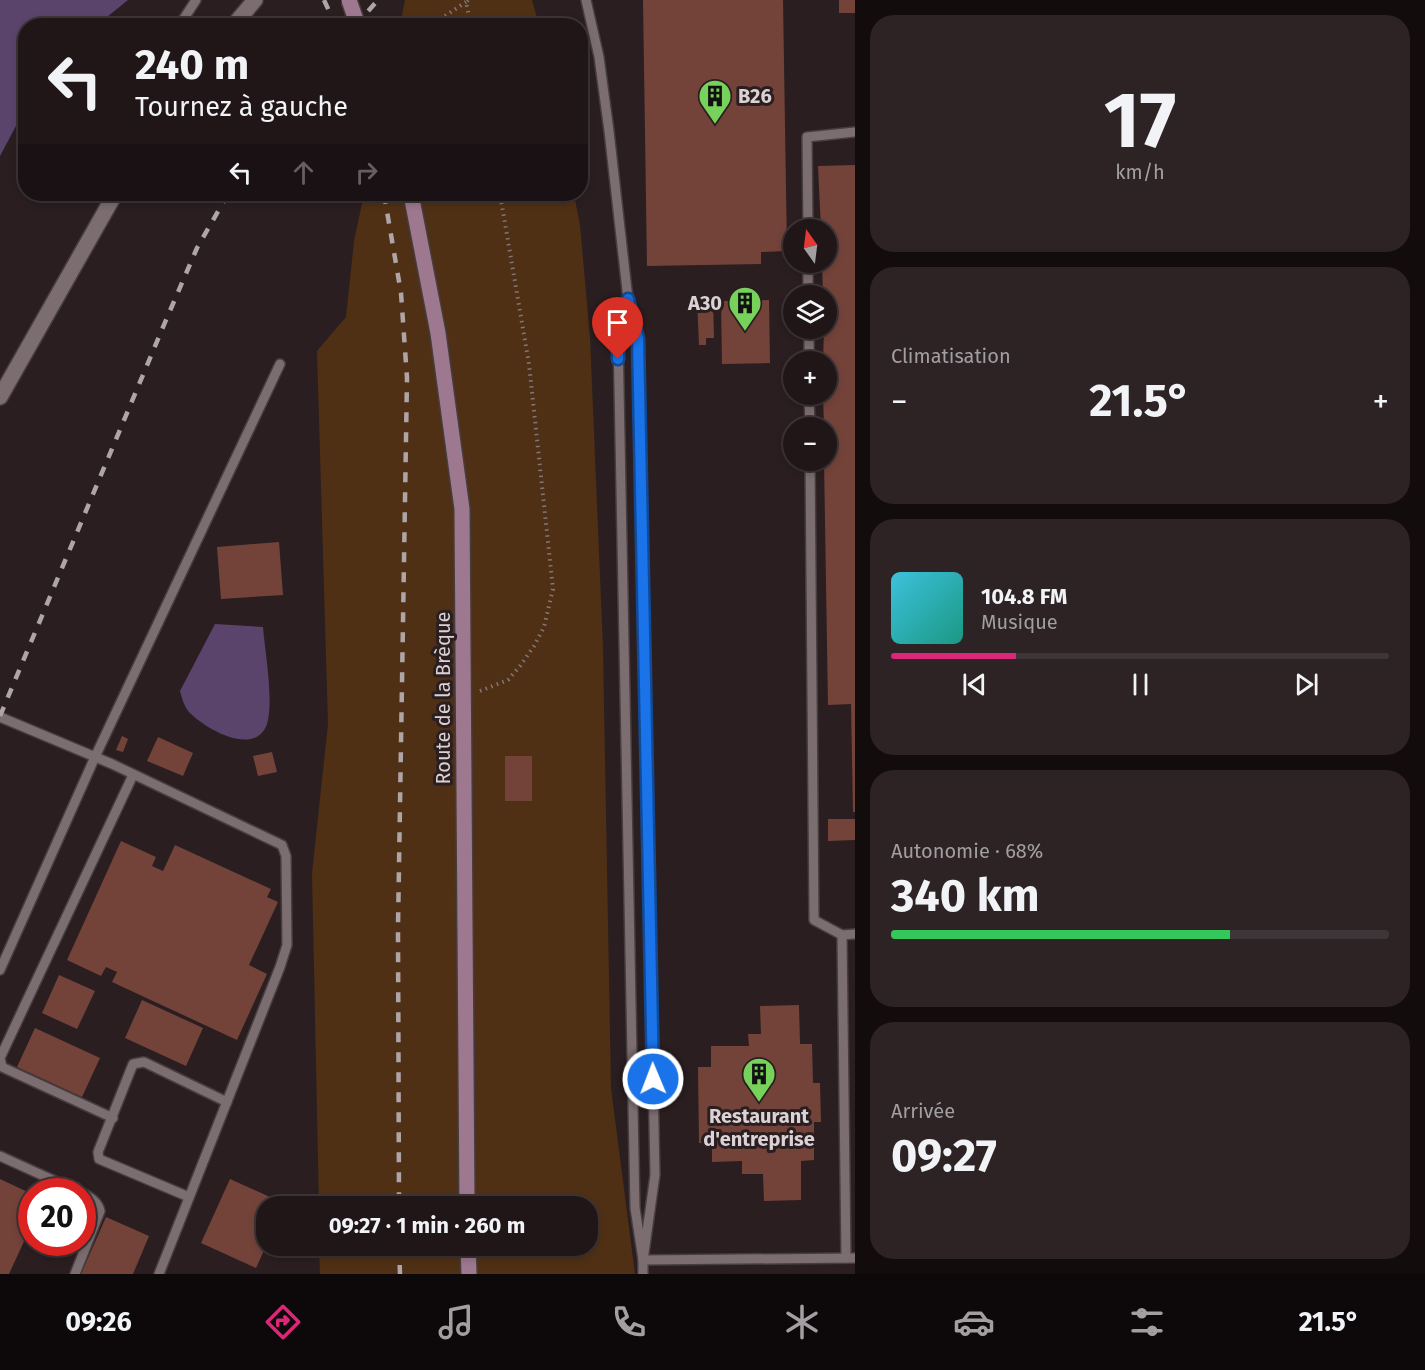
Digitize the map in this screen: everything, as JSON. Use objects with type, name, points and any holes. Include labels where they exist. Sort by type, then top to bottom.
[{"type":"main road","points":[[349,0],[355,18]]},
{"type":"main road","name":"Route de la Brèque","points":[[412,201],[438,333],[462,509],[467,1196]]},
{"type":"main road","points":[[468,1256],[469,1274]]},
{"type":"street","points":[[240,18],[255,0]]},
{"type":"street","points":[[0,397],[111,201]]},
{"type":"lane","points":[[184,18],[196,0]]},
{"type":"lane","points":[[586,0],[599,57],[628,299],[638,339],[655,1175],[643,1274]]},
{"type":"lane","points":[[808,219],[807,137],[855,132]]},
{"type":"lane","points":[[628,299],[618,336],[635,1208],[643,1260]]},
{"type":"lane","points":[[0,970],[95,757],[280,364]]},
{"type":"lane","points":[[810,471],[814,920],[842,935],[855,934]]},
{"type":"lane","points":[[0,717],[95,757],[282,845],[286,856],[287,945],[159,1274]]},
{"type":"lane","points":[[113,1118],[2,1066],[0,1058],[133,775]]},
{"type":"lane","points":[[643,1260],[850,1258],[842,935]]},
{"type":"lane","points":[[189,1197],[99,1159],[98,1152],[133,1064],[144,1062],[227,1102]]},
{"type":"lane","points":[[0,1156],[48,1178]]},
{"type":"lane","points":[[96,1203],[100,1211],[96,1221]]},
{"type":"lane","points":[[75,1274],[82,1256]]},
{"type":"path","points":[[442,18],[467,1],[470,18]]},
{"type":"path","points":[[479,680],[480,691],[508,680],[520,666],[544,627],[553,589],[529,364],[501,201]]},
{"type":"shaded area","points":[[0,0],[128,0],[106,18],[18,18],[18,122],[0,156]]},
{"type":"shaded area","points":[[405,0],[532,0],[537,18],[401,18]]},
{"type":"shaded area","points":[[363,201],[575,201],[580,225],[590,337],[603,648],[611,1088],[635,1274],[320,1274],[319,1256],[598,1256],[598,1196],[319,1196],[312,873],[328,724],[317,351],[346,317],[354,241]]},
{"type":"shaded area","points":[[215,624],[263,627],[269,714],[267,724],[261,734],[252,739],[229,737],[217,732],[196,719],[182,699],[180,691]]},
{"type":"building","name":"B26","points":[[643,0],[783,0],[786,219],[783,219],[783,251],[761,252],[761,264],[647,266]]},
{"type":"building","points":[[839,0],[855,0],[855,13],[839,13]]},
{"type":"building","points":[[855,165],[855,812],[853,812],[851,704],[828,705],[824,471],[837,471],[837,417],[824,417],[823,405],[837,405],[837,351],[823,351],[824,339],[837,339],[837,285],[823,285],[822,273],[837,273],[837,219],[820,219],[818,166]]},
{"type":"building","points":[[713,298],[714,338],[706,338],[706,345],[699,345],[697,299]]},
{"type":"building","name":"A30","points":[[769,300],[770,363],[722,364],[721,301]]},
{"type":"building","points":[[279,542],[283,595],[221,599],[217,547]]},
{"type":"building","points":[[122,736],[128,739],[123,752],[116,750]]},
{"type":"building","points":[[158,737],[193,753],[183,776],[147,761]]},
{"type":"building","points":[[272,752],[277,772],[258,776],[253,756]]},
{"type":"building","points":[[505,756],[532,756],[532,801],[505,801]]},
{"type":"building","points":[[828,819],[855,819],[855,840],[828,841]]},
{"type":"building","points":[[121,841],[156,857],[152,866],[163,871],[175,845],[271,889],[267,897],[278,902],[249,965],[267,974],[237,1040],[112,982],[117,972],[106,967],[101,976],[67,960]]},
{"type":"building","points":[[59,975],[95,991],[77,1029],[42,1013]]},
{"type":"building","points":[[142,1000],[203,1028],[186,1066],[125,1038]]},
{"type":"building","name":"Restaurant d'entreprise","points":[[799,1005],[800,1044],[812,1044],[813,1083],[820,1083],[821,1122],[814,1122],[814,1160],[801,1161],[801,1200],[764,1201],[763,1174],[742,1174],[742,1161],[712,1162],[712,1143],[699,1143],[698,1067],[711,1067],[711,1046],[749,1046],[748,1034],[761,1034],[760,1006]]},
{"type":"building","points":[[35,1028],[100,1058],[82,1097],[17,1067]]},
{"type":"building","points":[[0,1179],[18,1187],[18,1254],[9,1274],[0,1274]]},
{"type":"building","points":[[230,1179],[268,1196],[256,1196],[256,1256],[262,1256],[256,1268],[201,1243]]},
{"type":"building","points":[[106,1217],[149,1236],[133,1274],[81,1274],[89,1256],[96,1256],[96,1240]]},
{"type":"railway","points":[[324,0],[332,18]]},
{"type":"railway","points":[[362,18],[378,0]]},
{"type":"railway","points":[[0,716],[197,248],[224,201]]},
{"type":"railway","points":[[385,201],[401,293],[407,378],[398,927],[399,1196]]},
{"type":"railway","points":[[399,1256],[400,1274]]},
{"type":"place","name":"B26","points":[[715,125]]},
{"type":"place","name":"A30","points":[[745,332]]},
{"type":"place","name":"Restaurant d'entreprise","points":[[759,1103]]},
{"type":"route","points":[[618,359],[618,336],[628,299],[638,339],[653,1079]]}]
